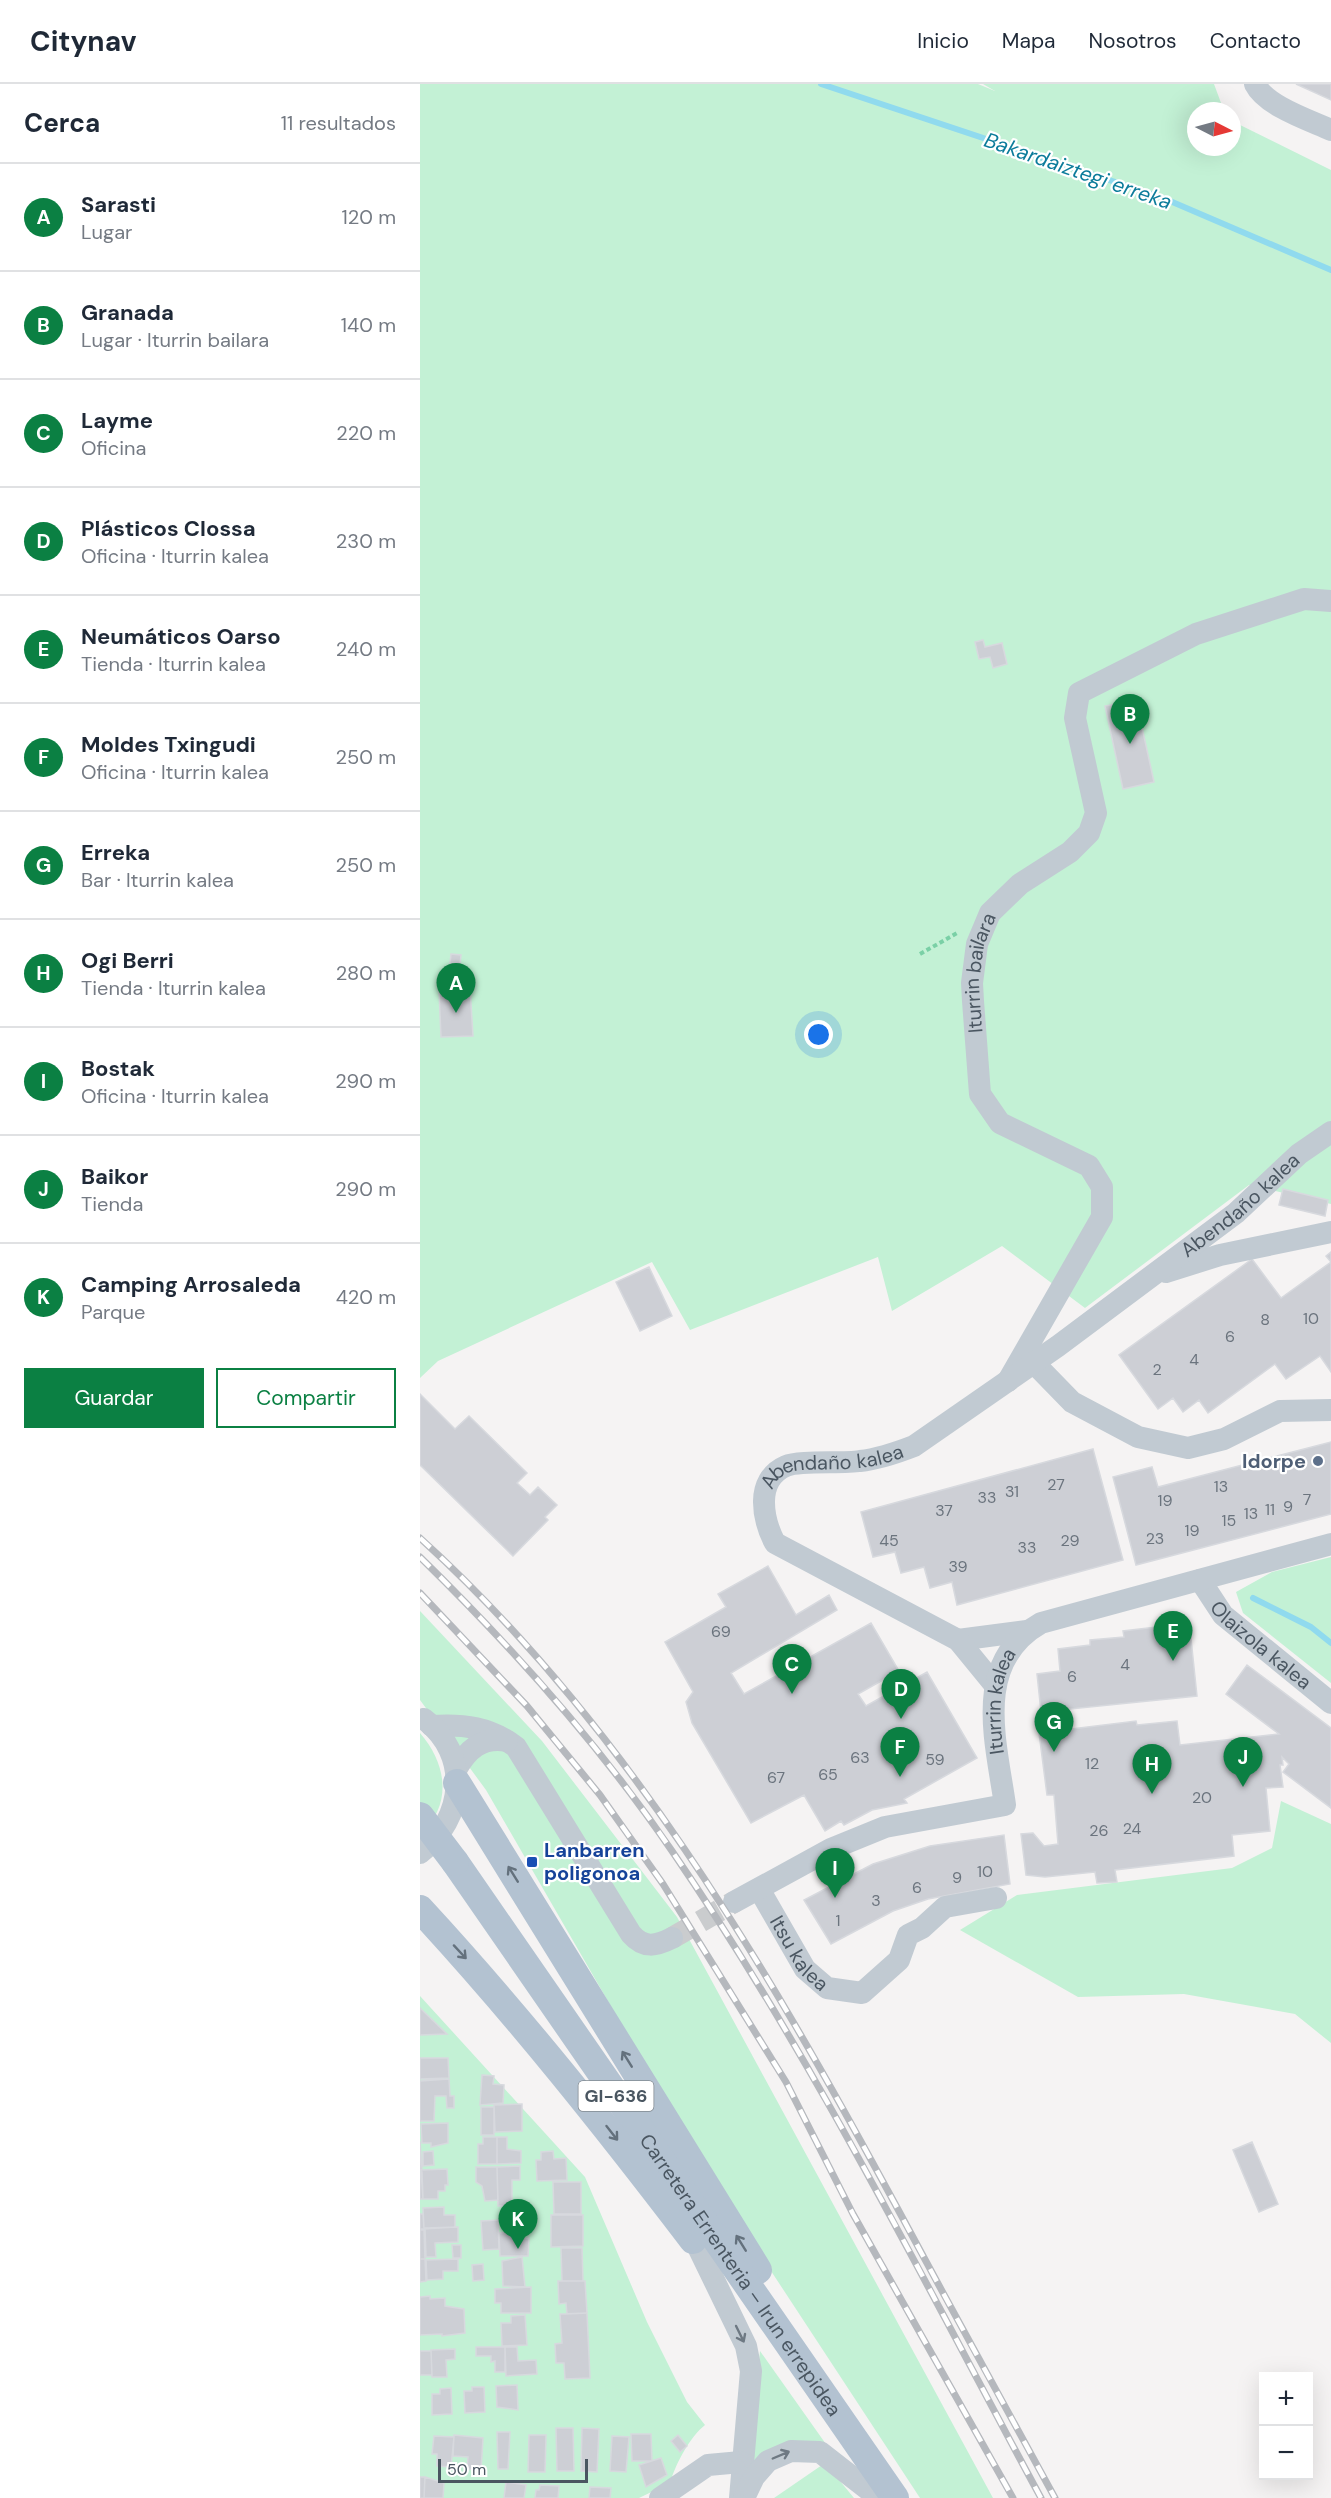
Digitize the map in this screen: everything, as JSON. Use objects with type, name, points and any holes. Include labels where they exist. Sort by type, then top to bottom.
[{"type":"main road","points":[[457,1777],[805,2345],[816,2386]]},
{"type":"main road","name":"Carretera Errenteria – Irun errepidea","points":[[420,1816],[455,1862],[895,2498]]},
{"type":"main road","points":[[420,1908],[473,1966],[607,2128],[754,2319],[776,2329]]},
{"type":"street","points":[[1255,84],[1258,90],[1285,109],[1331,129]]},
{"type":"street","name":"Iturrin bailara","points":[[1008,1381],[1102,1217],[1102,1187],[1089,1166],[1000,1123],[980,1094],[972,983],[977,944],[990,913],[1020,884],[1070,852],[1089,833],[1096,813],[1075,718],[1079,693],[1196,634],[1304,599],[1331,601]]},
{"type":"street","name":"Abendaño kalea","points":[[958,1640],[775,1543],[765,1524],[763,1500],[770,1479],[786,1466],[860,1461],[887,1456],[914,1446],[1034,1363],[1236,1213],[1299,1154],[1331,1132]]},
{"type":"street","points":[[1150,1277],[1220,1255],[1331,1232]]},
{"type":"street","points":[[1034,1363],[1072,1402],[1138,1437],[1188,1448],[1224,1439],[1280,1411],[1331,1410]]},
{"type":"street","name":"Iturrin kalea","points":[[734,1902],[831,1849],[885,1827],[1005,1805],[993,1726],[994,1684],[1005,1657],[1027,1631],[1041,1623],[1331,1544]]},
{"type":"street","name":"Olaizola kalea","points":[[1200,1580],[1223,1615],[1331,1703]]},
{"type":"street","points":[[958,1640],[1027,1631]]},
{"type":"street","points":[[958,1640],[994,1684]]},
{"type":"street","points":[[426,1721],[480,1728],[516,1747],[631,1934],[645,1944],[655,1946],[672,1938]]},
{"type":"street","points":[[426,1721],[443,1739],[457,1777]]},
{"type":"street","points":[[420,1853],[445,1829],[454,1807],[457,1777],[468,1751],[477,1744],[492,1740],[508,1741]]},
{"type":"street","name":"Itsu kalea","points":[[759,1889],[805,1969],[827,1988],[862,1994],[899,1960],[908,1935],[922,1928],[945,1907],[996,1898]]},
{"type":"street","points":[[696,2243],[746,2346],[751,2371],[741,2462],[742,2498]]},
{"type":"street","points":[[742,2498],[754,2477],[768,2461],[791,2451],[820,2452],[879,2498]]},
{"type":"street","points":[[660,2498],[708,2465],[741,2462]]},
{"type":"path","points":[[920,954],[990,913]]},
{"type":"green space","points":[[420,84],[978,84],[995,91],[983,84],[1214,84],[1221,102],[1187,102],[1187,156],[1241,156],[1241,125],[1331,170],[1331,1204],[1249,1185],[1085,1308],[1002,1246],[892,1311],[878,1257],[690,1330],[652,1262],[438,1361],[420,1378]]},
{"type":"green space","points":[[1331,1557],[1331,1683],[1243,1613],[1236,1592],[1272,1572]]},
{"type":"green space","points":[[420,1611],[542,1741],[677,1917],[993,2498],[920,2498],[710,2178],[486,1790],[420,1700]]},
{"type":"green space","points":[[420,1733],[429,1745],[441,1771],[442,1797],[431,1823],[420,1834]]},
{"type":"green space","points":[[1281,1801],[1331,1824],[1331,2043],[1295,2014],[1184,1994],[1078,1997],[960,1930],[1017,1895],[1232,1868],[1272,1848]]},
{"type":"green space","points":[[420,1996],[585,2177],[647,2322],[687,2402],[705,2425],[684,2451],[670,2483],[639,2498],[420,2498]]},
{"type":"green space","points":[[760,2351],[828,2447],[748,2468]]},
{"type":"green space","points":[[825,2463],[854,2498],[774,2498]]},
{"type":"building","points":[[1296,84],[1331,84],[1331,100]]},
{"type":"building","points":[[983,640],[985,647],[1002,643],[1007,664],[993,668],[990,657],[979,659],[975,642]]},
{"type":"building","points":[[1136,700],[1154,782],[1123,789],[1105,706]]},
{"type":"building","points":[[451,954],[461,955],[460,964],[450,963]]},
{"type":"building","points":[[470,988],[473,1036],[441,1037],[439,990]]},
{"type":"building","points":[[1283,1189],[1328,1200],[1325,1216],[1279,1205]]},
{"type":"building","points":[[1331,1252],[1331,1262],[1326,1256]]},
{"type":"building","points":[[1252,1259],[1281,1298],[1331,1262],[1331,1372],[1320,1356],[1286,1379],[1275,1364],[1208,1413],[1199,1400],[1183,1412],[1173,1398],[1158,1409],[1119,1355]]},
{"type":"building","points":[[649,1267],[672,1316],[640,1331],[616,1282]]},
{"type":"building","points":[[420,1394],[455,1429],[469,1416],[527,1473],[517,1483],[530,1495],[538,1487],[557,1505],[545,1517],[548,1520],[513,1556],[420,1465]]},
{"type":"building","points":[[1331,1442],[1331,1514],[1136,1565],[1113,1477],[1152,1467],[1158,1487]]},
{"type":"building","points":[[1093,1449],[1123,1560],[957,1605],[952,1582],[930,1588],[924,1567],[901,1573],[895,1552],[873,1557],[861,1512]]},
{"type":"building","points":[[768,1566],[796,1615],[829,1595],[837,1610],[731,1673],[744,1694],[871,1623],[899,1671],[858,1694],[866,1706],[927,1672],[977,1758],[904,1799],[907,1803],[872,1810],[844,1825],[841,1821],[825,1831],[804,1795],[751,1823],[692,1723],[686,1702],[693,1692],[665,1642],[726,1607],[718,1594]]},
{"type":"building","points":[[1156,1627],[1157,1632],[1190,1629],[1197,1696],[1041,1712],[1037,1674],[1060,1671],[1058,1649],[1090,1645],[1090,1640],[1124,1637],[1123,1631]]},
{"type":"building","points":[[1247,1665],[1331,1728],[1331,1808],[1283,1772],[1289,1764],[1282,1757],[1283,1765],[1280,1765],[1283,1787],[1266,1788],[1270,1831],[1232,1835],[1234,1856],[1115,1870],[1117,1882],[1097,1883],[1095,1872],[1045,1877],[1026,1875],[1021,1834],[1033,1833],[1044,1846],[1058,1844],[1054,1795],[1047,1795],[1039,1733],[1136,1721],[1137,1725],[1177,1721],[1180,1745],[1279,1734],[1226,1694]]},
{"type":"building","points":[[1004,1835],[1010,1884],[928,1899],[893,1911],[831,1944],[804,1900],[873,1864],[930,1846]]},
{"type":"building","points":[[420,2008],[447,2034],[420,2035]]},
{"type":"building","points":[[420,2058],[448,2058],[449,2078],[420,2079]]},
{"type":"building","points":[[482,2075],[494,2076],[493,2084],[504,2085],[503,2103],[480,2105]]},
{"type":"building","points":[[449,2079],[450,2096],[454,2096],[454,2108],[447,2108],[446,2096],[435,2096],[434,2121],[420,2121],[420,2081]]},
{"type":"building","points":[[522,2104],[522,2131],[495,2132],[494,2105]]},
{"type":"building","points":[[481,2107],[494,2107],[494,2135],[481,2135]]},
{"type":"building","points":[[448,2123],[448,2143],[431,2147],[431,2143],[422,2143],[421,2124]]},
{"type":"building","points":[[483,2137],[497,2137],[497,2164],[478,2164],[478,2144],[483,2144]]},
{"type":"building","points":[[497,2137],[507,2137],[507,2149],[521,2151],[521,2163],[497,2164]]},
{"type":"building","points":[[420,2141],[422,2169],[420,2170]]},
{"type":"building","points":[[1252,2142],[1278,2204],[1259,2212],[1233,2150]]},
{"type":"building","points":[[433,2151],[434,2165],[423,2166],[423,2152]]},
{"type":"building","points":[[553,2151],[554,2159],[566,2158],[567,2180],[537,2181],[536,2160],[541,2160],[541,2152]]},
{"type":"building","points":[[520,2166],[520,2180],[512,2180],[512,2206],[498,2206],[497,2167]]},
{"type":"building","points":[[476,2167],[497,2167],[498,2200],[485,2201],[482,2186],[476,2182]]},
{"type":"building","points":[[447,2169],[448,2185],[445,2185],[445,2191],[438,2191],[438,2199],[423,2199],[421,2170]]},
{"type":"building","points":[[420,2172],[422,2172],[423,2199],[420,2199]]},
{"type":"building","points":[[553,2182],[581,2182],[581,2214],[554,2214]]},
{"type":"building","points":[[444,2207],[444,2215],[455,2215],[455,2227],[424,2229],[423,2208]]},
{"type":"building","points":[[420,2214],[423,2214],[424,2229],[420,2229]]},
{"type":"building","points":[[551,2215],[583,2215],[583,2246],[551,2247]]},
{"type":"building","points":[[498,2220],[499,2249],[483,2250],[481,2221]]},
{"type":"building","points":[[458,2227],[458,2242],[435,2243],[436,2257],[426,2257],[425,2228]]},
{"type":"building","points":[[420,2230],[424,2230],[425,2259],[420,2259]]},
{"type":"building","points":[[516,2232],[516,2239],[529,2238],[528,2256],[500,2256],[499,2233]]},
{"type":"building","points":[[452,2245],[461,2245],[461,2258],[453,2258]]},
{"type":"building","points":[[561,2248],[582,2248],[583,2281],[562,2281]]},
{"type":"building","points":[[522,2257],[525,2287],[503,2286],[502,2261]]},
{"type":"building","points":[[420,2259],[425,2259],[426,2281],[420,2282]]},
{"type":"building","points":[[458,2259],[458,2271],[443,2271],[443,2279],[427,2280],[426,2260]]},
{"type":"building","points":[[483,2264],[484,2280],[473,2281],[472,2265]]},
{"type":"building","points":[[558,2281],[585,2281],[587,2313],[567,2314],[566,2303],[559,2304]]},
{"type":"building","points":[[531,2287],[531,2313],[501,2313],[501,2303],[495,2303],[495,2289]]},
{"type":"building","points":[[430,2296],[430,2299],[445,2298],[445,2306],[464,2309],[465,2333],[442,2336],[442,2334],[420,2335],[420,2297]]},
{"type":"building","points":[[587,2313],[590,2378],[565,2379],[564,2363],[556,2363],[555,2344],[562,2343],[560,2314]]},
{"type":"building","points":[[525,2315],[527,2345],[502,2346],[501,2323],[511,2323],[511,2316]]},
{"type":"building","points":[[476,2347],[505,2347],[505,2372],[495,2372],[495,2361],[491,2362],[491,2356],[476,2356]]},
{"type":"building","points":[[505,2347],[517,2347],[518,2361],[536,2360],[537,2374],[506,2376]]},
{"type":"building","points":[[455,2349],[455,2359],[446,2360],[447,2377],[432,2377],[431,2350]]},
{"type":"building","points":[[420,2351],[431,2351],[432,2375],[420,2375]]},
{"type":"building","points":[[517,2385],[518,2410],[497,2407],[496,2386]]},
{"type":"building","points":[[472,2387],[484,2387],[485,2412],[465,2413],[464,2391],[472,2391]]},
{"type":"building","points":[[451,2388],[452,2414],[432,2415],[432,2394],[440,2394],[440,2389]]},
{"type":"building","points":[[556,2428],[573,2428],[574,2471],[557,2471]]},
{"type":"building","points":[[582,2428],[599,2429],[597,2472],[581,2471]]},
{"type":"building","points":[[497,2432],[510,2432],[508,2469],[498,2469]]},
{"type":"building","points":[[631,2434],[651,2434],[652,2461],[632,2461]]},
{"type":"building","points":[[454,2435],[483,2438],[481,2470],[467,2469],[468,2457],[453,2456]]},
{"type":"building","points":[[529,2435],[546,2435],[545,2472],[528,2472]]},
{"type":"building","points":[[678,2435],[687,2446],[680,2452],[671,2441]]},
{"type":"building","points":[[434,2436],[454,2437],[451,2467],[437,2466],[437,2454],[432,2454]]},
{"type":"building","points":[[612,2436],[629,2437],[626,2472],[610,2471]]},
{"type":"building","points":[[661,2458],[667,2475],[646,2487],[639,2465]]},
{"type":"building","points":[[420,2477],[425,2477],[424,2498],[420,2498]]},
{"type":"building","points":[[425,2477],[444,2483],[443,2498],[424,2498]]},
{"type":"building","points":[[506,2482],[526,2485],[524,2498],[504,2498]]},
{"type":"building","points":[[540,2485],[559,2486],[558,2498],[535,2498],[536,2490],[539,2490]]},
{"type":"building","points":[[590,2487],[611,2488],[610,2498],[589,2498]]},
{"type":"waterway","name":"Bakardaiztegi erreka","points":[[821,84],[1163,198],[1331,270]]},
{"type":"waterway","points":[[1253,1598],[1311,1627],[1331,1643]]},
{"type":"tunnel","points":[[672,1938],[734,1902]]},
{"type":"railway","points":[[420,1538],[494,1610],[562,1686],[625,1766],[685,1849],[741,1935],[845,2112],[1055,2498]]},
{"type":"railway","points":[[420,1557],[521,1661],[584,1735],[644,1811],[723,1928],[865,2169],[1041,2498]]},
{"type":"railway","points":[[420,1593],[527,1706],[600,1795],[663,1884],[786,2082],[853,2214],[1013,2498]]},
{"type":"place","name":"Granada","points":[[1130,744]]},
{"type":"place","name":"Sarasti","points":[[456,1013]]},
{"type":"place","name":"Idorpe","points":[[1318,1461]]},
{"type":"place","name":"Neumáticos Oarso","points":[[1173,1661]]},
{"type":"place","name":"Layme","points":[[792,1694]]},
{"type":"place","name":"Plásticos Clossa","points":[[901,1719]]},
{"type":"place","name":"Erreka","points":[[1054,1752]]},
{"type":"place","name":"Moldes Txingudi","points":[[900,1777]]},
{"type":"place","name":"Baikor","points":[[1243,1787]]},
{"type":"place","name":"Ogi Berri","points":[[1152,1794]]},
{"type":"place","name":"Lanbarren poligonoa","points":[[532,1862]]},
{"type":"place","name":"Bostak","points":[[835,1898]]},
{"type":"place","name":"Camping Arrosaleda","points":[[518,2249]]}]
